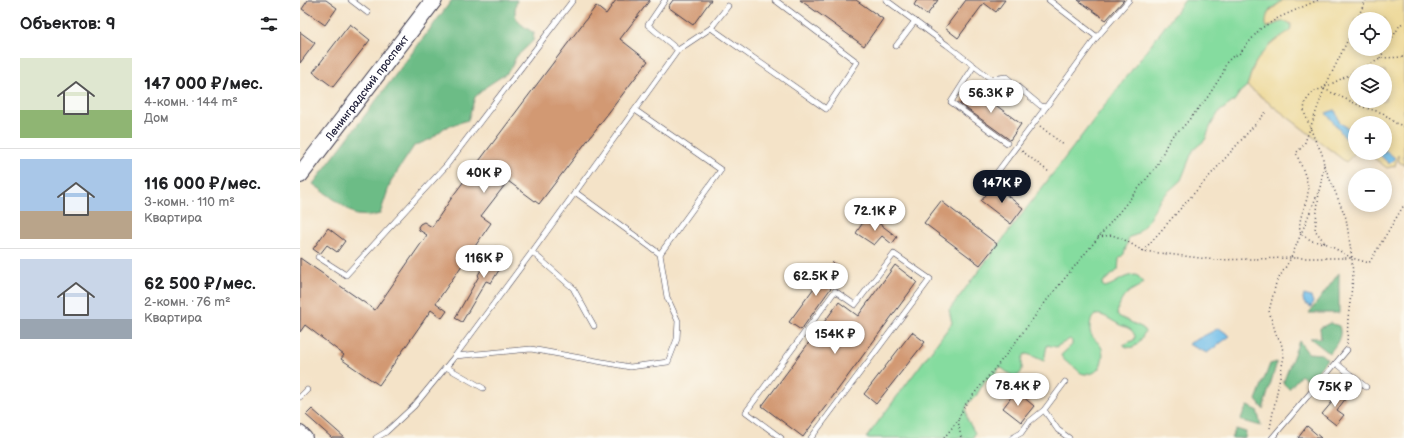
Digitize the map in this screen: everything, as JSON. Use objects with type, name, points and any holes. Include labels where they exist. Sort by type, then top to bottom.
[{"type":"main road","name":"Ленинградский проспект","points":[[300,175],[434,0]]},
{"type":"street","points":[[300,433],[305,438]]},
{"type":"lane","points":[[351,0],[368,13]]},
{"type":"lane","points":[[318,257],[346,275],[446,166],[573,0]]},
{"type":"lane","points":[[665,0],[648,25],[678,50]]},
{"type":"lane","points":[[711,28],[826,109],[857,62],[775,0]]},
{"type":"lane","points":[[886,0],[991,79],[1006,77],[1041,106],[1046,107]]},
{"type":"lane","points":[[1049,0],[1097,37]]},
{"type":"lane","points":[[995,175],[1097,37],[1129,0]]},
{"type":"lane","points":[[376,438],[386,432],[414,406],[455,356],[678,50],[711,28],[728,6]]},
{"type":"lane","points":[[896,46],[915,21]]},
{"type":"lane","points":[[974,66],[951,102],[1006,143]]},
{"type":"lane","points":[[635,110],[721,170],[660,254]]},
{"type":"lane","points":[[455,356],[531,349],[630,367],[668,362],[677,339],[678,321],[667,297],[660,254],[575,192]]},
{"type":"lane","points":[[532,252],[573,288],[594,326]]},
{"type":"lane","points":[[781,438],[746,412],[835,292],[855,305],[894,254],[930,279],[811,438]]},
{"type":"lane","points":[[1272,438],[1347,350]]},
{"type":"lane","points":[[1336,363],[1366,387]]},
{"type":"lane","points":[[446,367],[483,388]]},
{"type":"lane","points":[[1012,438],[1021,433],[1029,422],[1044,410],[1065,382]]},
{"type":"lane","points":[[300,397],[307,390]]},
{"type":"lane","points":[[1044,410],[1058,430],[1069,438]]},
{"type":"path","points":[[944,438],[958,420],[965,405],[1098,237],[1157,166],[1167,144],[1207,98],[1223,73],[1226,63],[1232,57],[1239,54],[1260,29],[1278,18],[1318,0]]},
{"type":"path","points":[[1360,12],[1366,0]]},
{"type":"path","points":[[1379,60],[1400,25],[1404,22]]},
{"type":"path","points":[[1348,40],[1325,88],[1304,145],[1296,153],[1308,191],[1299,228],[1301,234],[1312,241],[1325,243],[1352,258],[1369,263],[1404,205]]},
{"type":"path","points":[[1371,64],[1382,58],[1404,57]]},
{"type":"path","points":[[1347,350],[1348,318],[1353,279],[1352,258],[1346,218],[1324,165],[1322,153],[1304,112],[1305,102],[1313,92],[1325,88],[1348,75]]},
{"type":"path","points":[[1325,88],[1363,107],[1383,113],[1395,124],[1404,126]]},
{"type":"path","points":[[1143,251],[1267,111]]},
{"type":"path","points":[[1035,122],[1065,146]]},
{"type":"path","points":[[1016,146],[1048,172]]},
{"type":"path","points":[[1324,165],[1315,218],[1315,230],[1325,243]]},
{"type":"path","points":[[1270,431],[1284,356],[1281,342],[1276,334],[1269,311],[1276,283],[1291,258],[1320,188]]},
{"type":"path","points":[[1098,237],[1112,235],[1123,239],[1143,251],[1216,260],[1352,258]]},
{"type":"path","points":[[958,420],[962,438]]},
{"type":"green space","points":[[452,0],[517,0],[515,7],[516,17],[520,23],[534,33],[533,41],[516,57],[507,73],[487,86],[475,97],[468,120],[444,128],[431,139],[414,146],[391,181],[380,214],[371,216],[356,215],[313,184]]},
{"type":"green space","points":[[1185,0],[1283,0],[1270,10],[1268,17],[1268,28],[1282,22],[1288,22],[1291,24],[1290,31],[1269,46],[1261,54],[1253,67],[1247,86],[1240,92],[1234,101],[1219,112],[1211,125],[1205,140],[1194,149],[1181,180],[1160,199],[1148,221],[1136,235],[1129,237],[1124,254],[1119,259],[1118,270],[1103,282],[1102,285],[1105,287],[1127,276],[1136,275],[1143,283],[1124,297],[1118,308],[1117,315],[1143,328],[1145,332],[1139,342],[1134,347],[1127,347],[1123,345],[1134,340],[1135,336],[1132,331],[1102,315],[1094,316],[1091,319],[1090,332],[1101,346],[1103,356],[1098,370],[1090,374],[1084,374],[1064,359],[1061,355],[1072,345],[1072,341],[1070,339],[1056,347],[1047,345],[1044,361],[1025,354],[1022,360],[1021,373],[1014,377],[1000,367],[992,378],[985,381],[976,396],[970,401],[966,408],[967,419],[975,433],[973,438],[866,438],[952,323],[949,310]]},
{"type":"green space","points":[[1339,273],[1339,313],[1309,313]]},
{"type":"green space","points":[[1330,323],[1339,326],[1340,333],[1336,344],[1329,353],[1310,338],[1321,338],[1320,328]]},
{"type":"green space","points":[[1299,341],[1308,353],[1321,354],[1327,359],[1309,382],[1301,375],[1289,389],[1283,383]]},
{"type":"green space","points":[[1277,362],[1263,409],[1256,400],[1270,364]]},
{"type":"green space","points":[[1247,406],[1257,410],[1261,426],[1240,420]]},
{"type":"green space","points":[[1236,429],[1246,432],[1245,438],[1231,438]]},
{"type":"sand","points":[[1283,0],[1404,0],[1404,165],[1399,162],[1398,155],[1395,166],[1387,168],[1376,160],[1392,160],[1392,116],[1348,116],[1348,160],[1346,162],[1247,86],[1258,59],[1275,41],[1290,31],[1291,28],[1291,24],[1288,22],[1279,22],[1267,28],[1266,20],[1271,10]]},
{"type":"water","points":[[1335,110],[1340,123],[1348,128],[1348,141],[1326,113]]},
{"type":"water","points":[[1392,156],[1395,158],[1389,164],[1385,160],[1392,160]]},
{"type":"water","points":[[1304,295],[1311,297],[1313,302],[1311,307],[1304,303]]},
{"type":"water","points":[[1219,328],[1230,336],[1207,353],[1188,344]]},
{"type":"building","points":[[308,0],[326,0],[337,8],[325,25],[302,9]]},
{"type":"building","points":[[616,0],[650,0],[620,39],[648,61],[539,204],[508,181],[481,216],[491,223],[436,303],[447,311],[442,318],[431,310],[379,385],[341,359],[344,355],[305,325],[300,332],[300,258],[375,310],[427,235],[419,230],[418,227],[420,224],[424,222],[432,227],[455,193],[596,6],[606,14]]},
{"type":"building","points":[[673,0],[711,0],[693,25],[668,7]]},
{"type":"building","points":[[800,0],[856,0],[883,19],[864,46]]},
{"type":"building","points":[[917,0],[938,0],[927,15],[914,5]]},
{"type":"building","points":[[966,0],[1005,0],[996,12],[984,3],[958,38],[945,28]]},
{"type":"building","points":[[1078,0],[1124,0],[1106,20]]},
{"type":"building","points":[[350,24],[370,40],[333,87],[313,72]]},
{"type":"building","points":[[300,32],[315,43],[300,63]]},
{"type":"building","points":[[973,88],[1021,124],[1010,140],[960,104]]},
{"type":"building","points":[[994,185],[1023,208],[1011,224],[981,201]]},
{"type":"building","points":[[941,201],[997,244],[980,265],[924,223]]},
{"type":"building","points":[[868,215],[897,237],[892,244],[882,236],[874,245],[856,233]]},
{"type":"building","points":[[328,228],[345,241],[337,252],[327,245],[320,254],[313,249]]},
{"type":"building","points":[[495,246],[509,254],[491,283],[486,281],[462,322],[455,318]]},
{"type":"building","points":[[833,262],[843,271],[801,330],[789,322]]},
{"type":"building","points":[[895,265],[917,282],[803,437],[762,406],[839,302],[858,316]]},
{"type":"building","points":[[912,332],[925,342],[876,404],[864,394]]},
{"type":"building","points":[[1336,390],[1346,398],[1337,410],[1344,415],[1336,425],[1322,414],[1333,401],[1329,397]]},
{"type":"building","points":[[1016,391],[1034,406],[1021,422],[1003,408]]},
{"type":"building","points":[[312,409],[345,438],[332,438],[306,415]]},
{"type":"building","points":[[1307,426],[1321,438],[1298,438]]}]
